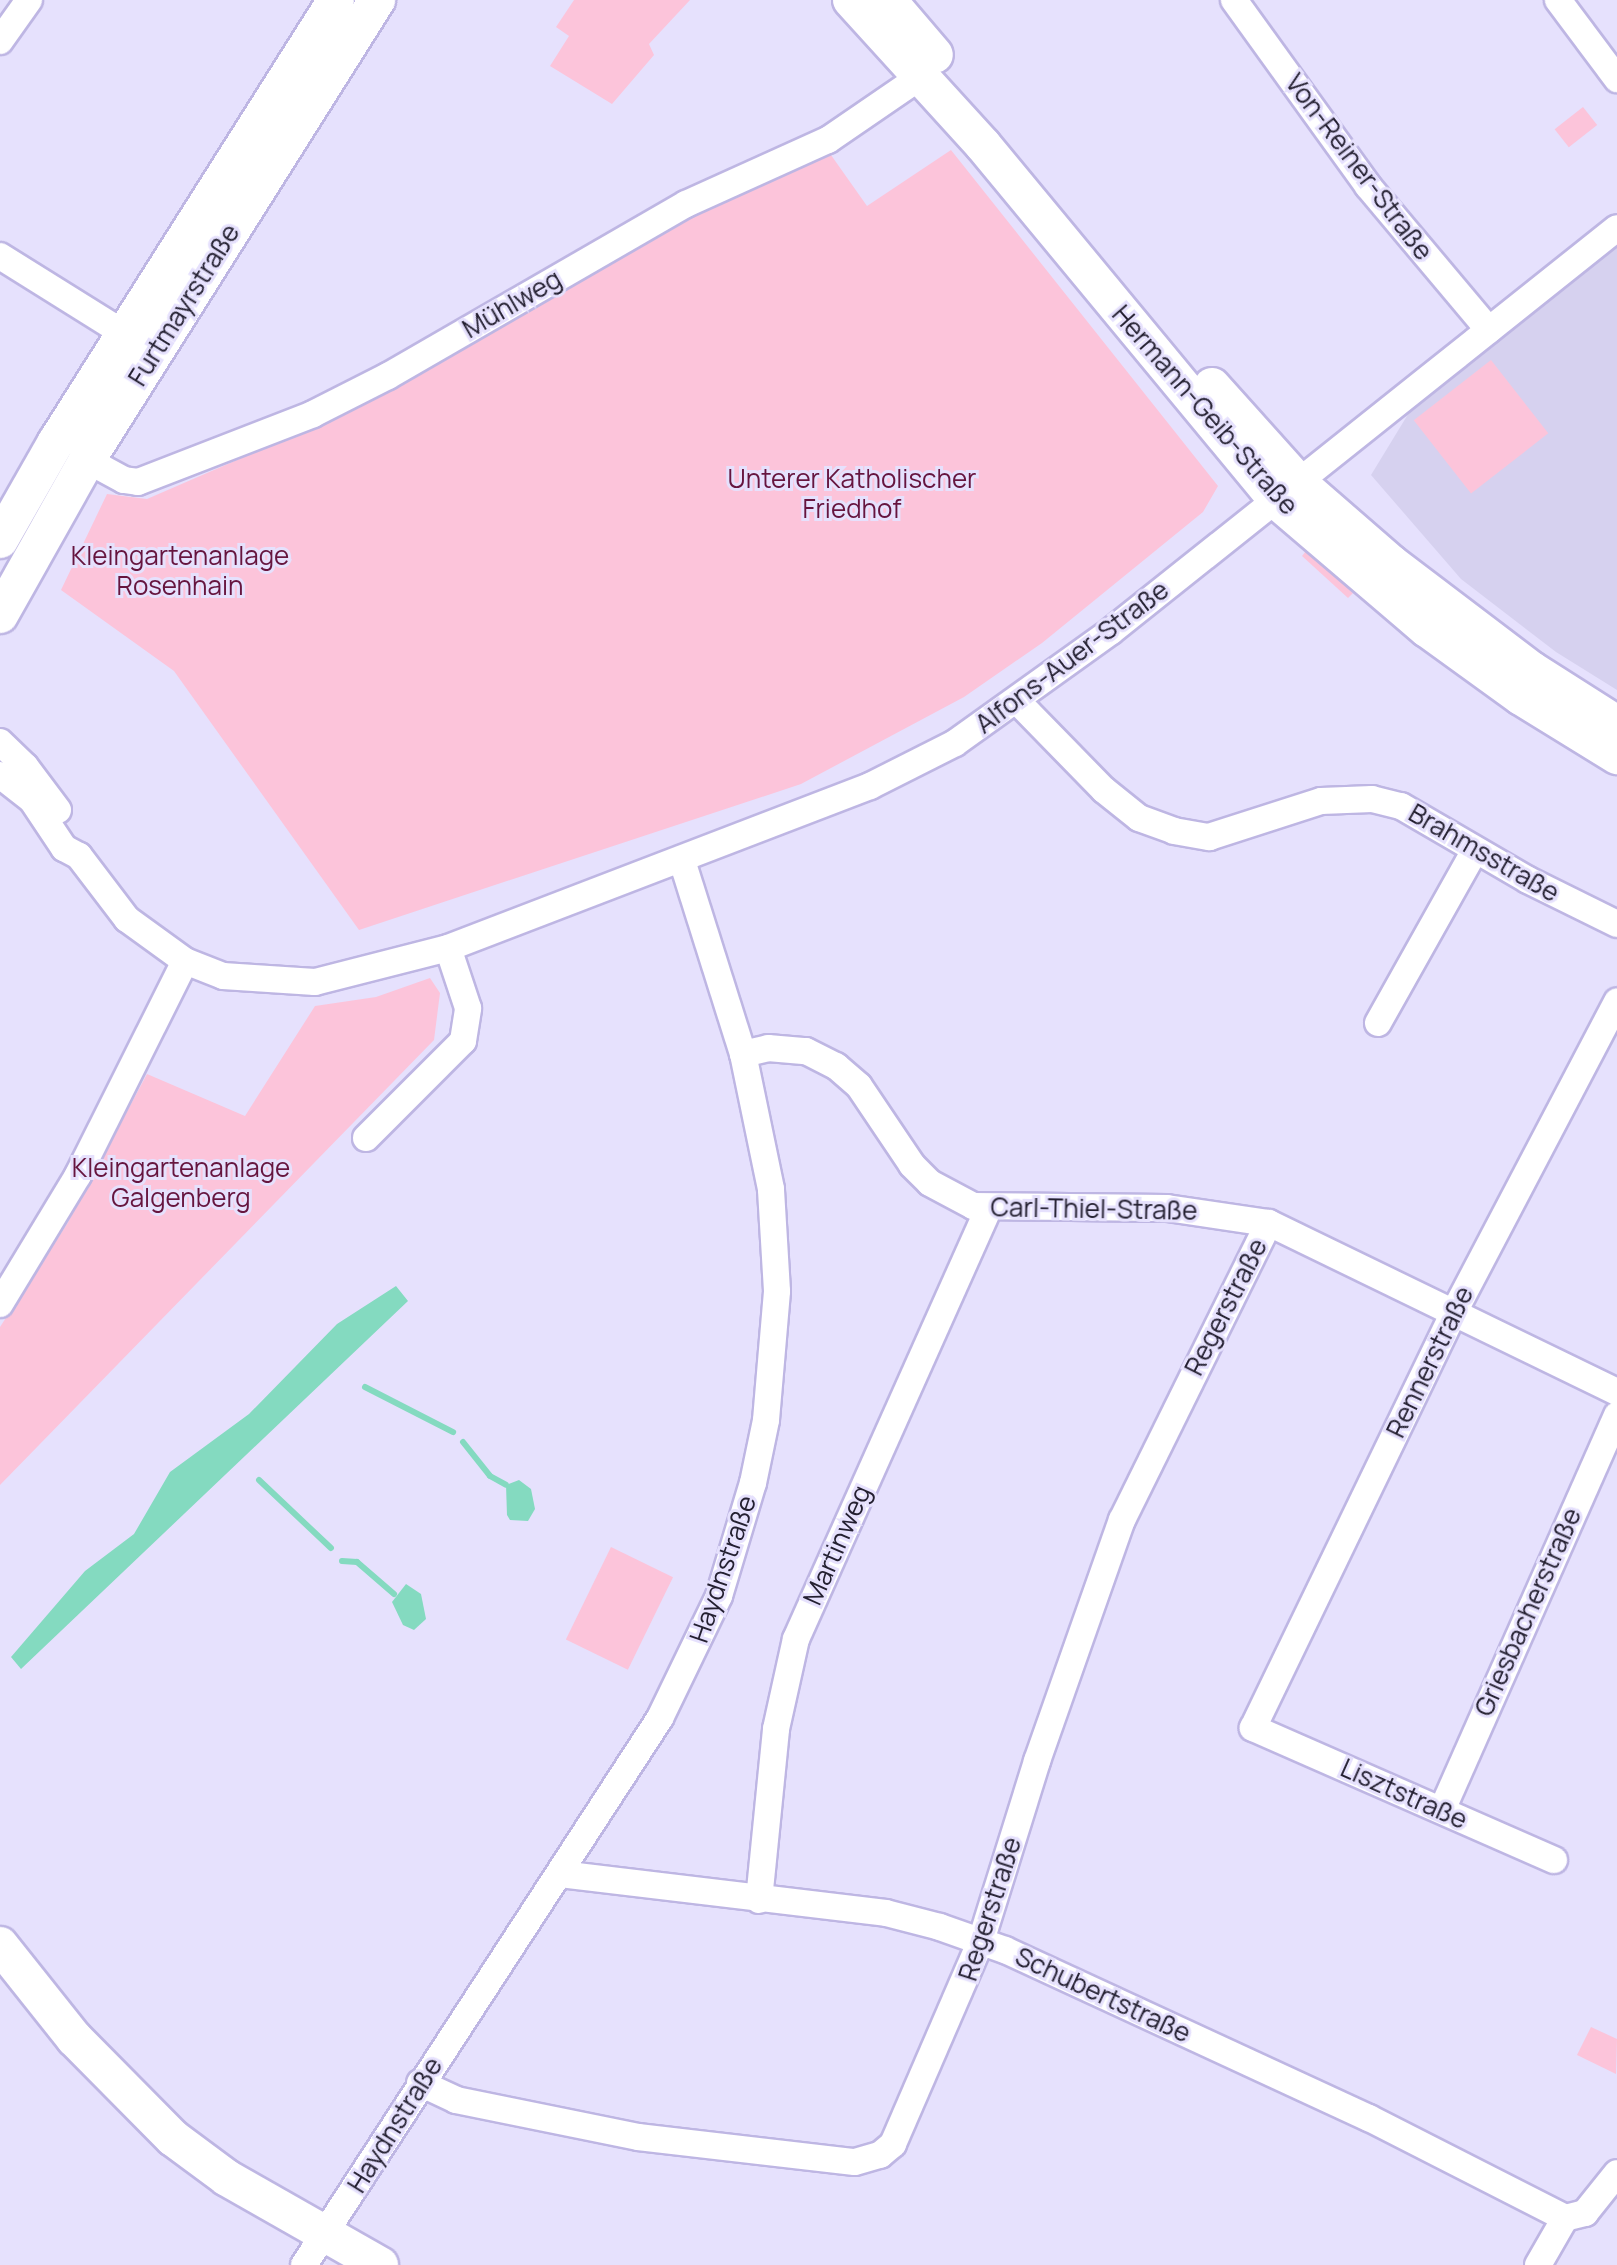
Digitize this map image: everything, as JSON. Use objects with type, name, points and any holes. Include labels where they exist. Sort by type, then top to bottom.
[{"type":"street","points":[[0,41],[29,0]]},
{"type":"street","name":"Furtmayrstraße","points":[[0,540],[125,334],[336,0]]},
{"type":"street","name":"Furtmayrstraße","points":[[0,615],[87,460],[377,0]]},
{"type":"street","name":"Hermann-Geib-Straße","points":[[851,0],[923,75],[1288,492],[1427,629],[1521,697],[1617,756]]},
{"type":"street","name":"Hermann-Geib-Straße","points":[[888,0],[1288,492],[1444,606],[1617,724]]},
{"type":"street","name":"Von-Reiner-Straße","points":[[1234,0],[1368,186],[1489,330]]},
{"type":"street","points":[[1558,0],[1617,79]]},
{"type":"street","name":"Mühlweg","points":[[87,460],[124,480],[138,482],[313,414],[388,376],[686,204],[828,140],[923,75]]},
{"type":"street","name":"Alfons-Auer-Straße","points":[[0,775],[32,800],[64,848],[79,856],[127,919],[185,961],[254,982],[315,982],[448,948],[682,861],[870,786],[1018,702],[1288,492],[1617,228]]},
{"type":"street","points":[[0,256],[125,334]]},
{"type":"street","name":"Brahmsstraße","points":[[1018,702],[1104,790],[1139,818],[1174,831],[1209,837],[1321,801],[1372,799],[1401,806],[1475,850],[1617,924]]},
{"type":"street","name":"Alfons-Auer-Straße","points":[[0,742],[45,790],[77,839],[79,856]]},
{"type":"street","points":[[1378,1023],[1475,850]]},
{"type":"street","name":"Haydnstraße","points":[[304,2265],[420,2083],[560,1874],[688,1666],[723,1585],[753,1483],[773,1354],[777,1242],[769,1176],[743,1054],[682,861]]},
{"type":"street","points":[[366,1138],[463,1041],[468,1008],[448,948]]},
{"type":"street","points":[[0,1304],[78,1175],[185,961]]},
{"type":"street","name":"Rennerstraße","points":[[1253,1728],[1453,1314],[1617,1001]]},
{"type":"street","name":"Carl-Thiel-Straße","points":[[743,1054],[768,1048],[806,1051],[836,1066],[859,1086],[930,1183],[988,1210],[1167,1208],[1269,1223],[1617,1392]]},
{"type":"street","name":"Martinweg","points":[[759,1900],[776,1729],[796,1639],[988,1210]]},
{"type":"street","name":"Regerstraße","points":[[420,2083],[456,2100],[595,2130],[855,2162],[871,2159],[901,2133],[981,1941],[1115,1537],[1269,1223]]},
{"type":"street","name":"Griesbacherstraße","points":[[1442,1810],[1617,1415]]},
{"type":"street","name":"Lisztstraße","points":[[1253,1728],[1554,1860]]},
{"type":"street","name":"Schubertstraße","points":[[560,1874],[914,1918],[981,1941],[1414,2139],[1565,2218]]},
{"type":"street","points":[[0,1945],[74,2038],[173,2138],[227,2178],[380,2265]]},
{"type":"street","points":[[1538,2265],[1565,2218],[1585,2213],[1617,2173]]},
{"type":"shaded area","points":[[1617,244],[1617,690],[1556,652],[1461,579],[1371,475],[1410,411]]},
{"type":"shaded area","points":[[396,1286],[408,1301],[21,1669],[11,1657],[85,1571],[134,1534],[170,1472],[249,1414],[337,1324]]},
{"type":"shaded area","points":[[519,1480],[531,1489],[535,1509],[528,1521],[510,1520],[507,1515],[506,1485]]},
{"type":"shaded area","points":[[406,1584],[421,1594],[426,1619],[414,1630],[403,1625],[392,1602]]},
{"type":"green space","points":[[574,0],[690,0],[649,44],[654,55],[612,104],[550,66],[569,36],[556,27]]},
{"type":"green space","points":[[1583,107],[1597,125],[1569,147],[1555,129]]},
{"type":"green space","name":"Unterer Katholischer Friedhof","points":[[951,150],[1218,486],[1203,512],[1042,643],[964,697],[801,784],[359,930],[174,671],[61,590],[107,494],[147,499],[276,443],[352,407],[695,213],[831,155],[867,206]]},
{"type":"green space","points":[[1491,360],[1548,433],[1471,494],[1414,420]]},
{"type":"green space","points":[[1310,546],[1353,593],[1348,598],[1302,556]]},
{"type":"green space","name":"Kleingartenanlage Galgenberg","points":[[430,978],[440,993],[434,1040],[0,1485],[0,1327],[67,1224],[147,1074],[245,1116],[315,1006],[376,997]]},
{"type":"green space","points":[[611,1547],[673,1577],[628,1670],[566,1640]]},
{"type":"green space","points":[[1591,2027],[1617,2039],[1616,2074],[1577,2055]]},
{"type":"waterway","points":[[365,1387],[453,1432]]},
{"type":"waterway","points":[[463,1442],[490,1476],[506,1485]]},
{"type":"waterway","points":[[259,1480],[331,1548]]},
{"type":"waterway","points":[[342,1561],[357,1562],[394,1594]]},
{"type":"park label","name":"Kleingartenanlage Rosenhain","points":[[180,571]]}]
